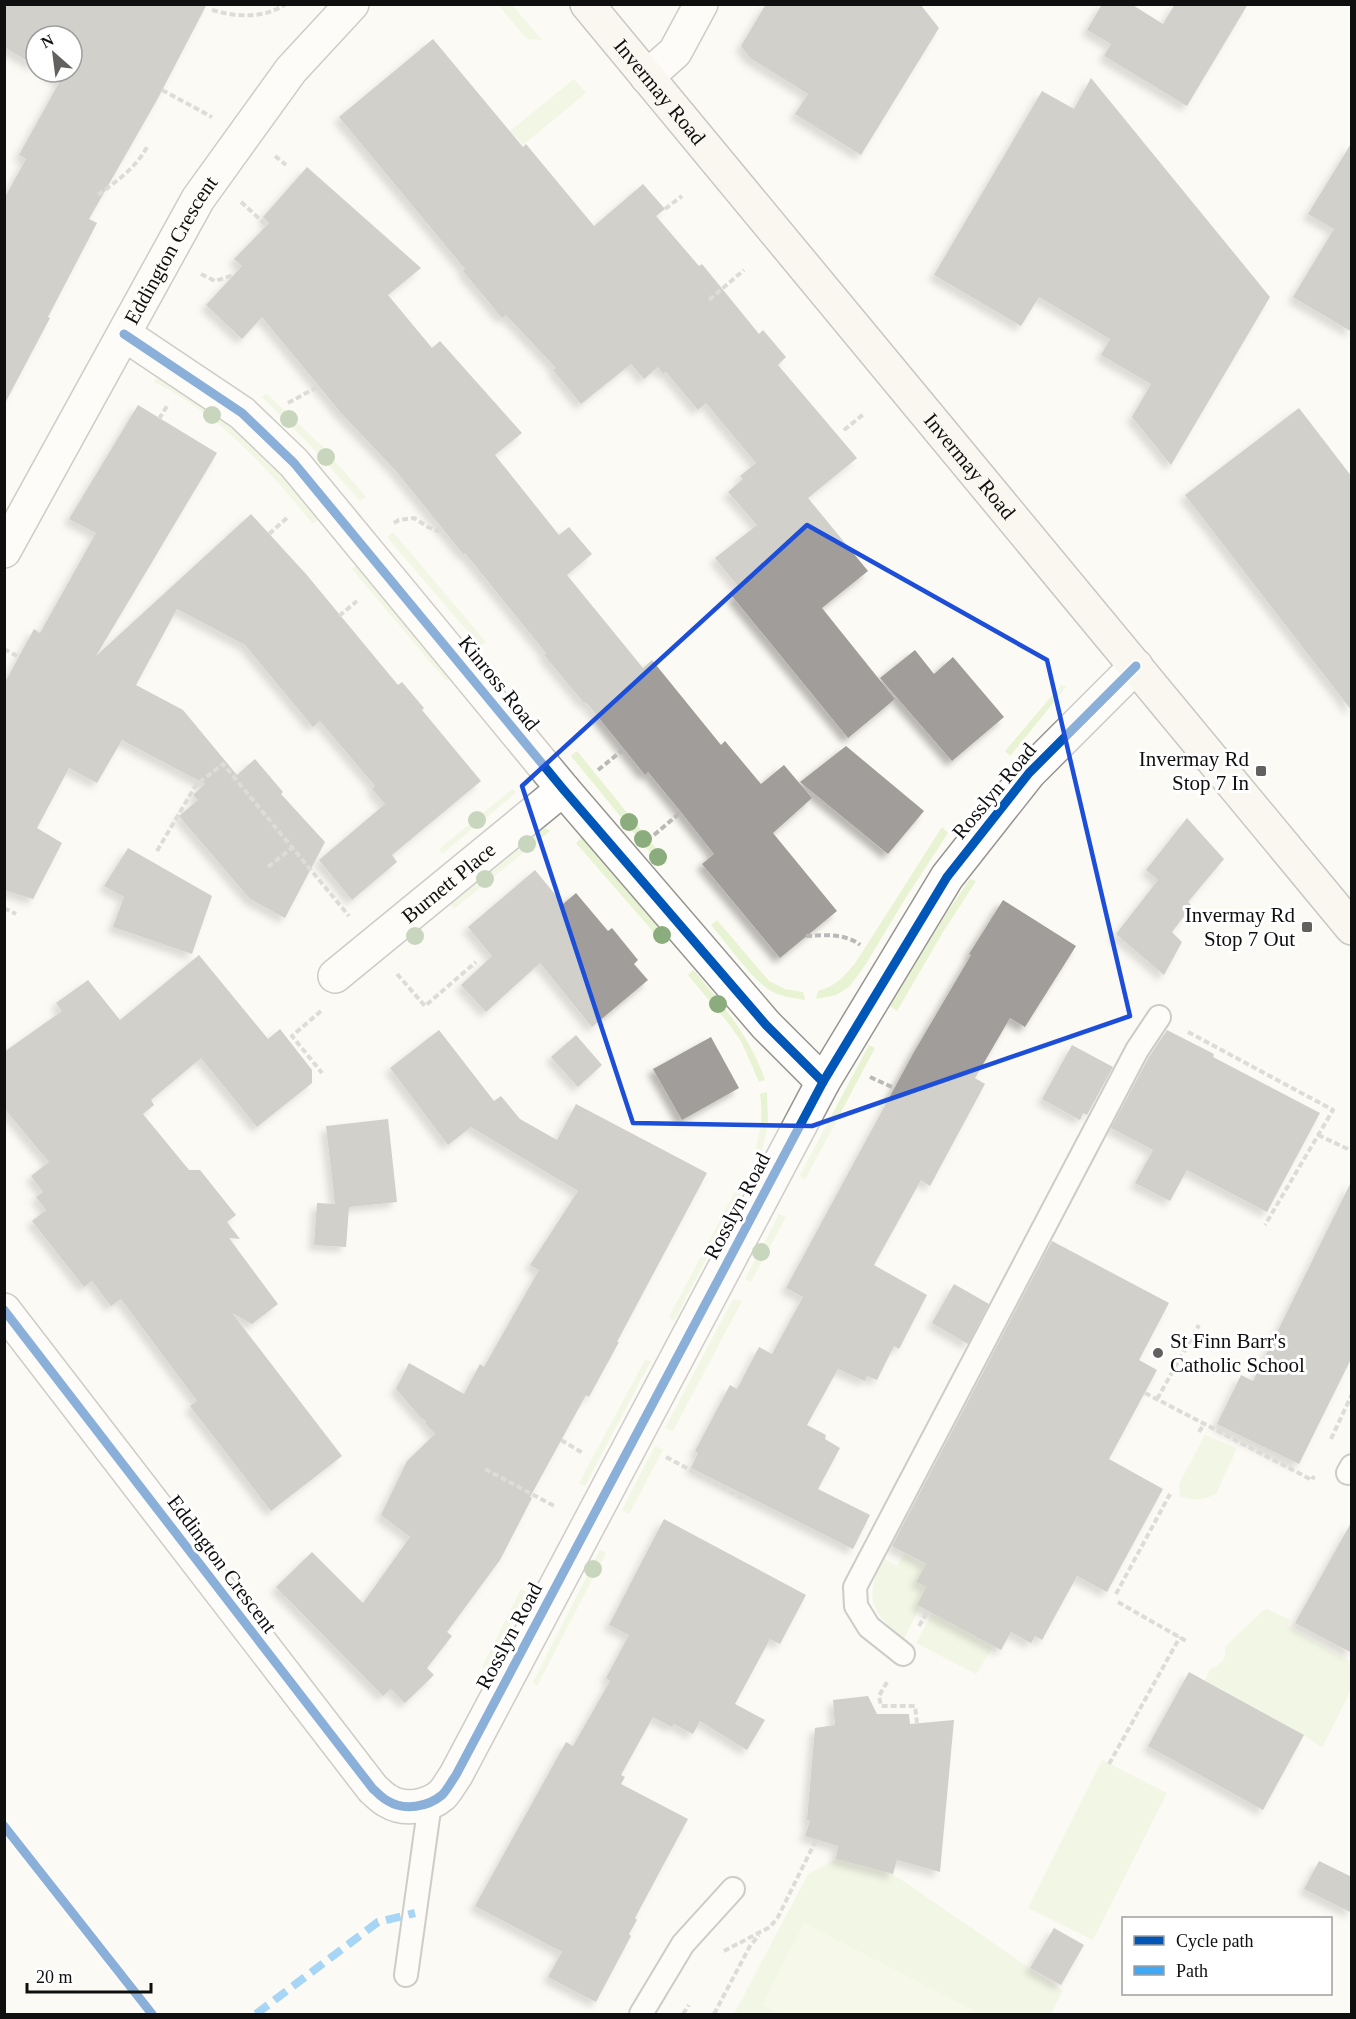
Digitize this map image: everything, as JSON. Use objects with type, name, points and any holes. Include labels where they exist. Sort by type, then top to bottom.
[{"type":"main road","name":"Invermay Road","points":[[587,4],[1352,928]]},
{"type":"street","name":"Eddington Crescent","points":[[4,551],[198,199],[291,70],[352,4]]},
{"type":"street","points":[[647,77],[675,52],[701,4]]},
{"type":"street","name":"Kinross Road","points":[[124,334],[242,412],[294,463],[563,789],[766,1025],[823,1082]]},
{"type":"street","name":"Rosslyn Road","points":[[430,1803],[443,1794],[456,1775],[823,1082],[947,877],[1029,773],[1136,666]]},
{"type":"street","name":"Burnett Place","points":[[335,976],[563,789]]},
{"type":"street","name":"Eddington Crescent","points":[[4,1310],[373,1789],[388,1802],[403,1807],[416,1807],[430,1803]]},
{"type":"lane","points":[[903,1654],[869,1627],[856,1606],[855,1587],[1137,1050],[1159,1017]]},
{"type":"lane","points":[[406,1975],[430,1803]]},
{"type":"lane","points":[[641,2014],[683,1944],[733,1889]]},
{"type":"path","points":[[212,10],[231,15],[248,16],[279,9],[286,4]]},
{"type":"path","points":[[162,90],[213,117]]},
{"type":"path","points":[[98,195],[141,158],[148,145]]},
{"type":"path","points":[[665,209],[682,196]]},
{"type":"path","points":[[240,202],[264,223],[267,221]]},
{"type":"path","points":[[194,270],[215,281],[234,275]]},
{"type":"path","points":[[709,300],[744,270]]},
{"type":"path","points":[[286,405],[319,386]]},
{"type":"path","points":[[844,430],[865,413]]},
{"type":"path","points":[[269,534],[295,511]]},
{"type":"path","points":[[394,524],[399,520],[414,518],[437,531],[442,528]]},
{"type":"path","points":[[339,616],[366,593]]},
{"type":"path","points":[[4,649],[19,657]]},
{"type":"path","points":[[598,770],[624,749]]},
{"type":"path","points":[[157,851],[196,785],[223,764],[350,917]]},
{"type":"path","points":[[653,836],[681,812]]},
{"type":"path","points":[[268,867],[292,848]]},
{"type":"path","points":[[4,908],[16,914]]},
{"type":"path","points":[[807,936],[849,937],[861,945]]},
{"type":"path","points":[[391,967],[425,1006],[476,962]]},
{"type":"path","points":[[322,1073],[292,1036],[323,1010]]},
{"type":"path","points":[[1159,1017],[1332,1110],[1265,1225]]},
{"type":"path","points":[[867,1075],[894,1088]]},
{"type":"path","points":[[1318,1135],[1352,1151]]},
{"type":"path","points":[[1157,1399],[1199,1324]]},
{"type":"path","points":[[1145,1393],[1312,1480],[1317,1470]]},
{"type":"path","points":[[1327,1448],[1352,1394]]},
{"type":"path","points":[[1199,1432],[1204,1424]]},
{"type":"path","points":[[561,1440],[589,1457]]},
{"type":"path","points":[[664,1456],[744,1499]]},
{"type":"path","points":[[485,1469],[560,1509]]},
{"type":"path","points":[[1116,1594],[1170,1494]]},
{"type":"path","points":[[1118,1602],[1186,1641]]},
{"type":"path","points":[[1109,1764],[1180,1637]]},
{"type":"path","points":[[720,1956],[738,1942],[770,1927],[778,1917],[816,1840]]},
{"type":"path","points":[[714,2014],[750,1946],[762,1931]]},
{"type":"path","points":[[683,2014],[692,1999]]},
{"type":"highlighted area","points":[[807,525],[1047,660],[1130,1016],[812,1126],[633,1123],[522,786]]},
{"type":"green space","points":[[498,5],[512,5],[542,40],[527,39]]},
{"type":"green space","points":[[574,79],[586,93],[523,145],[510,131]]},
{"type":"green space","points":[[157,377],[190,394],[226,421],[276,468],[320,520],[312,523],[260,463],[221,426],[200,410],[154,382]]},
{"type":"green space","points":[[266,393],[324,448],[366,497],[360,501],[311,446],[262,397]]},
{"type":"green space","points":[[393,532],[486,642],[480,646],[387,537]]},
{"type":"green space","points":[[357,564],[451,677],[446,681],[352,569]]},
{"type":"green space","points":[[1061,685],[1067,686],[1010,756],[1005,751]]},
{"type":"green space","points":[[577,751],[667,862],[661,866],[571,756]]},
{"type":"green space","points":[[512,789],[516,792],[510,798],[442,854],[439,849]]},
{"type":"green space","points":[[942,827],[948,833],[864,967],[849,987],[836,995],[816,999],[818,991],[840,980],[856,962]]},
{"type":"green space","points":[[546,828],[550,831],[454,909],[450,905],[529,838]]},
{"type":"green space","points":[[582,837],[670,938],[664,944],[576,843]]},
{"type":"green space","points":[[970,879],[976,881],[897,1011],[890,1006]]},
{"type":"green space","points":[[717,920],[769,981],[785,989],[803,992],[805,1000],[777,994],[757,980],[711,925]]},
{"type":"green space","points":[[693,970],[715,995],[744,1035],[765,1080],[759,1082],[742,1043],[688,975]]},
{"type":"green space","points":[[869,1045],[875,1048],[805,1180],[800,1175]]},
{"type":"green space","points":[[767,1092],[768,1125],[761,1155],[755,1151],[761,1122],[760,1094]]},
{"type":"green space","points":[[736,1190],[741,1193],[674,1321],[669,1317]]},
{"type":"green space","points":[[779,1214],[786,1217],[751,1282],[745,1279]]},
{"type":"green space","points":[[733,1299],[742,1301],[673,1431],[665,1428]]},
{"type":"green space","points":[[645,1360],[651,1361],[585,1486],[579,1483]]},
{"type":"green space","points":[[1205,1435],[1237,1448],[1216,1494],[1207,1498],[1189,1499],[1180,1496],[1179,1484]]},
{"type":"green space","points":[[655,1446],[663,1450],[629,1514],[622,1510]]},
{"type":"green space","points":[[600,1550],[606,1553],[537,1686],[533,1682]]},
{"type":"green space","points":[[905,1553],[926,1565],[917,1582],[926,1587],[917,1605],[920,1607],[904,1639],[884,1621],[878,1612],[874,1604],[873,1584],[882,1558],[897,1566]]},
{"type":"green space","points":[[521,1589],[527,1592],[487,1669],[482,1667]]},
{"type":"green space","points":[[1267,1609],[1290,1620],[1287,1626],[1351,1662],[1351,1690],[1322,1748],[1304,1735],[1205,1680],[1210,1669],[1222,1661],[1225,1647],[1261,1612]]},
{"type":"green space","points":[[932,1613],[959,1621],[988,1637],[985,1642],[994,1646],[976,1674],[916,1643]]},
{"type":"green space","points":[[1102,1760],[1167,1793],[1093,1940],[1028,1908]]},
{"type":"green space","points":[[836,1859],[893,1874],[1063,1991],[1051,2014],[734,2014],[808,1874]]},
{"type":"green space","points":[[804,1923],[973,2010],[971,2014],[780,2014],[762,2005]]},
{"type":"building","points":[[4,4],[207,4],[157,100],[89,219],[97,223],[4,405],[4,199],[26,159],[19,155],[58,84],[84,84],[84,24],[24,24],[24,59],[4,47]]},
{"type":"building","points":[[766,4],[920,4],[939,28],[861,155],[795,114],[808,94],[750,58],[741,46]]},
{"type":"building","points":[[1102,4],[1131,4],[1163,24],[1175,4],[1248,4],[1187,106],[1104,56],[1111,44],[1087,30]]},
{"type":"building","points":[[433,39],[523,147],[526,144],[594,226],[643,184],[665,209],[656,216],[699,266],[702,264],[759,334],[763,330],[786,357],[778,365],[857,458],[808,498],[868,571],[822,608],[895,699],[848,738],[732,596],[740,589],[715,558],[757,525],[728,492],[743,479],[740,476],[756,463],[706,403],[698,410],[666,372],[663,374],[658,367],[644,379],[631,364],[581,404],[553,370],[556,368],[506,315],[502,318],[463,271],[465,269],[339,117]]},
{"type":"building","points":[[1091,78],[1270,297],[1171,465],[1132,417],[1151,384],[1101,355],[1110,339],[1039,297],[1021,326],[934,275],[1042,91],[1074,109]]},
{"type":"building","points":[[1352,142],[1352,332],[1293,297],[1334,229],[1308,214]]},
{"type":"building","points":[[307,167],[421,268],[388,295],[432,348],[440,341],[522,433],[495,455],[559,535],[569,527],[592,554],[567,575],[643,668],[652,660],[721,745],[725,741],[761,784],[784,765],[812,798],[773,833],[837,911],[780,958],[702,864],[714,854],[681,812],[648,772],[645,775],[586,702],[584,703],[465,553],[464,555],[396,471],[341,413],[262,317],[242,339],[206,305],[242,266],[234,259],[269,223],[263,217]]},
{"type":"building","points":[[138,405],[217,453],[96,656],[251,514],[306,574],[398,685],[402,682],[424,708],[422,710],[481,781],[392,855],[397,862],[352,900],[319,860],[385,804],[372,789],[375,786],[320,721],[313,727],[245,645],[177,609],[136,685],[183,710],[237,775],[255,759],[283,792],[281,794],[325,842],[285,918],[250,899],[179,816],[198,800],[193,795],[205,784],[122,740],[97,783],[69,768],[37,828],[62,843],[33,899],[4,890],[4,684],[34,629],[40,633],[96,533],[69,519]]},
{"type":"building","points":[[1299,408],[1352,477],[1352,711],[1185,495]]},
{"type":"building","points":[[915,650],[934,674],[953,657],[1004,717],[952,761],[880,678]]},
{"type":"building","points":[[846,746],[924,811],[888,854],[800,782]]},
{"type":"building","points":[[1187,818],[1224,859],[1188,902],[1192,906],[1172,932],[1182,942],[1164,975],[1116,934],[1158,880],[1146,870]]},
{"type":"building","points":[[128,848],[212,896],[192,954],[113,927],[124,897],[104,886]]},
{"type":"building","points":[[535,870],[563,904],[576,893],[608,931],[612,928],[638,960],[634,964],[648,980],[592,1027],[540,963],[486,1012],[461,985],[492,956],[468,927]]},
{"type":"building","points":[[1003,900],[1076,946],[1025,1027],[1010,1018],[975,1078],[985,1084],[930,1186],[921,1180],[874,1265],[927,1295],[899,1349],[894,1346],[877,1380],[867,1376],[865,1381],[838,1369],[807,1425],[826,1435],[825,1439],[840,1448],[818,1489],[870,1515],[853,1549],[691,1468],[698,1453],[695,1451],[730,1385],[737,1389],[759,1347],[772,1354],[803,1297],[786,1288],[914,1052],[971,955],[969,954]]},
{"type":"building","points":[[199,955],[268,1039],[280,1029],[312,1070],[312,1083],[257,1127],[201,1058],[151,1100],[154,1105],[143,1114],[189,1170],[200,1170],[236,1215],[227,1222],[240,1239],[229,1238],[278,1304],[252,1324],[232,1313],[342,1456],[271,1511],[190,1406],[197,1401],[121,1299],[111,1306],[92,1281],[84,1287],[32,1221],[46,1210],[36,1197],[43,1192],[31,1176],[49,1162],[4,1108],[4,1052],[62,1011],[56,1003],[88,980],[120,1020]]},
{"type":"building","points":[[439,1030],[494,1101],[501,1096],[520,1119],[557,1140],[576,1104],[707,1173],[589,1397],[586,1395],[530,1497],[532,1498],[500,1560],[447,1632],[452,1636],[427,1668],[434,1675],[405,1703],[391,1689],[383,1696],[276,1587],[312,1552],[363,1603],[410,1537],[381,1515],[407,1461],[435,1434],[396,1389],[409,1363],[464,1394],[480,1364],[484,1367],[539,1270],[530,1265],[578,1191],[471,1127],[448,1145],[390,1068]]},
{"type":"building","points":[[1167,1030],[1320,1113],[1267,1212],[1187,1170],[1170,1201],[1135,1183],[1153,1150],[1111,1128],[1149,1057]]},
{"type":"building","points":[[576,1035],[602,1065],[578,1087],[551,1057]]},
{"type":"building","points":[[711,1037],[739,1088],[682,1120],[653,1069]]},
{"type":"building","points":[[1072,1045],[1113,1067],[1087,1115],[1083,1113],[1080,1120],[1042,1099]]},
{"type":"building","points":[[388,1119],[397,1202],[349,1207],[346,1247],[314,1245],[317,1203],[335,1204],[326,1126]]},
{"type":"building","points":[[1352,1180],[1352,1357],[1299,1464],[1217,1424],[1241,1375],[1253,1381]]},
{"type":"building","points":[[1052,1241],[1169,1303],[1139,1360],[1157,1370],[1109,1459],[1163,1489],[1107,1592],[1077,1576],[1042,1640],[1035,1636],[1031,1643],[1011,1632],[1001,1650],[917,1605],[926,1587],[916,1582],[926,1564],[892,1546]]},
{"type":"building","points":[[954,1284],[989,1304],[968,1344],[932,1323]]},
{"type":"building","points":[[664,1519],[806,1595],[780,1644],[770,1639],[735,1704],[765,1720],[747,1750],[700,1721],[693,1734],[653,1717],[621,1775],[625,1777],[621,1784],[688,1819],[635,1918],[637,1920],[629,1934],[631,1936],[596,2002],[548,1977],[562,1952],[475,1906],[566,1742],[573,1746],[610,1681],[606,1678],[629,1635],[609,1625]]},
{"type":"building","points":[[1352,1521],[1352,1653],[1295,1623]]},
{"type":"building","points":[[1189,1672],[1304,1735],[1263,1810],[1148,1746]]},
{"type":"building","points":[[868,1696],[877,1714],[909,1714],[910,1724],[954,1720],[940,1872],[897,1860],[893,1874],[836,1859],[838,1846],[805,1836],[810,1821],[807,1820],[815,1728],[835,1725],[833,1700]]},
{"type":"building","points":[[1319,1861],[1352,1877],[1352,1913],[1304,1889]]},
{"type":"building","points":[[1054,1928],[1084,1945],[1061,1985],[1030,1968]]},
{"type":"marked path","points":[[256,2014],[378,1922],[415,1913]]},
{"type":"cycle path","points":[[124,334],[242,413],[294,463],[563,789],[766,1025],[823,1082]]},
{"type":"cycle path","points":[[4,1310],[373,1789],[386,1800],[401,1806],[423,1805],[436,1799],[444,1793],[456,1775],[823,1082],[947,877],[1029,773],[1136,666]]},
{"type":"cycle path","points":[[4,1826],[152,2014]]},
{"type":"place","name":"Invermay Rd Stop 7 In","points":[[1261,771]]},
{"type":"place","name":"Invermay Rd Stop 7 Out","points":[[1307,927]]},
{"type":"place","name":"St Finn Barr's Catholic School","points":[[1158,1353]]}]
